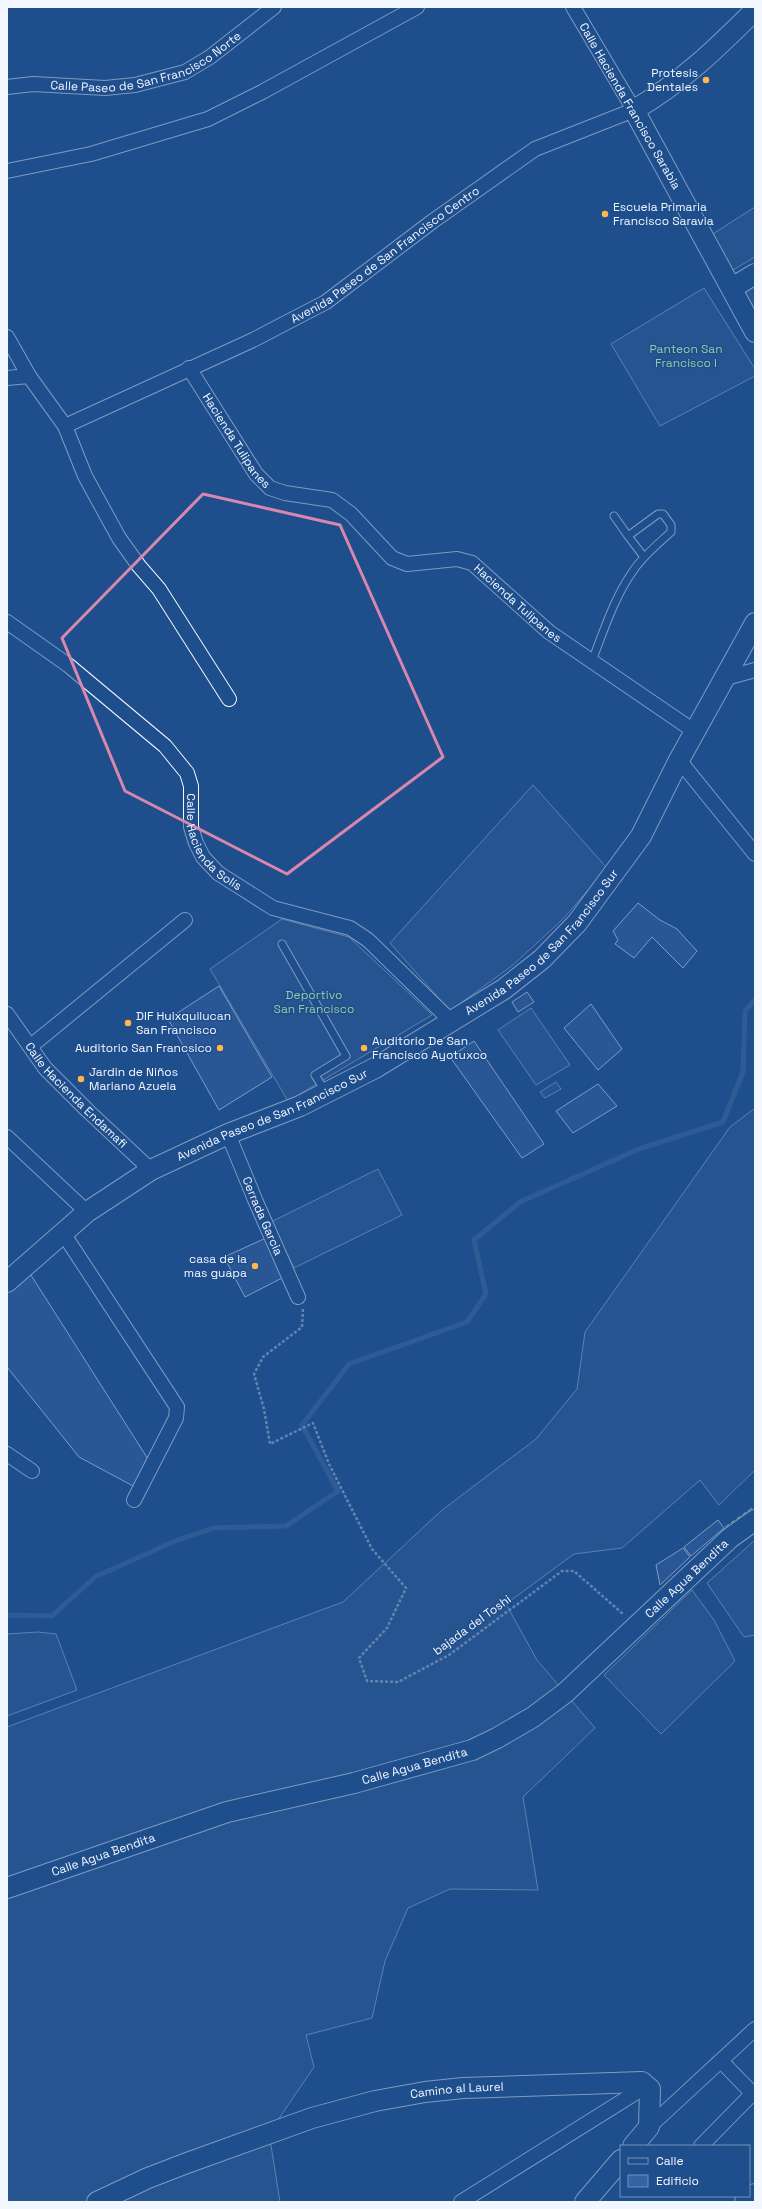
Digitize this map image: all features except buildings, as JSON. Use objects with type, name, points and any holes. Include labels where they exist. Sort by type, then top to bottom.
[{"type":"main road","name":"Avenida Paseo de San Francisco Centro","points":[[634,110],[665,92],[723,43],[752,12]]},
{"type":"main road","name":"Calle Hacienda Francisco Sarabia","points":[[634,110],[755,332]]},
{"type":"main road","points":[[732,288],[755,274]]},
{"type":"main road","points":[[679,760],[694,731],[726,678],[755,623]]},
{"type":"main road","name":"Avenida Paseo de San Francisco Sur","points":[[7,1282],[87,1212],[151,1170],[228,1134],[300,1106],[327,1093],[375,1068],[452,1022],[510,984],[542,959],[578,923],[641,836],[679,760]]},
{"type":"main road","name":"Calle Agua Bendita","points":[[7,1888],[227,1812],[361,1781],[472,1750],[497,1738],[533,1717],[565,1693],[730,1538],[755,1520]]},
{"type":"main road","name":"Camino al Laurel","points":[[97,2202],[148,2178],[194,2160],[312,2118],[375,2101],[425,2092],[463,2088],[631,2082],[642,2082],[648,2086]]},
{"type":"main road","points":[[634,2145],[649,2127],[650,2093],[648,2086]]},
{"type":"main road","points":[[584,2202],[620,2161]]},
{"type":"main road","points":[[746,2202],[755,2195]]},
{"type":"street","name":"Calle Paseo de San Francisco Norte","points":[[7,87],[33,84],[105,88],[135,85],[185,72],[210,57],[274,7]]},
{"type":"street","points":[[7,171],[91,154],[208,120],[416,7]]},
{"type":"street","name":"Calle Hacienda Francisco Sarabia","points":[[573,7],[634,110]]},
{"type":"street","name":"Avenida Paseo de San Francisco Centro","points":[[65,426],[253,340],[326,302],[426,226],[535,149],[634,110]]},
{"type":"street","points":[[7,337],[29,376],[65,426],[85,476],[118,538],[163,595],[229,699]]},
{"type":"street","name":"Hacienda Tulipanes","points":[[189,368],[256,474],[270,488],[285,493],[332,500],[351,514],[392,558],[407,564],[457,559],[472,563],[549,632],[694,731]]},
{"type":"street","points":[[7,378],[29,376]]},
{"type":"street","name":"Calle Hacienda Solís","points":[[7,622],[68,665],[165,746],[187,773],[191,786],[191,827],[196,844],[203,857],[218,873],[273,908],[350,928],[368,940],[452,1022]]},
{"type":"street","points":[[726,678],[755,670]]},
{"type":"street","points":[[679,760],[755,854]]},
{"type":"street","points":[[31,1046],[185,920]]},
{"type":"street","name":"Calle Hacienda Endamafi","points":[[7,1014],[31,1046],[45,1068],[151,1170]]},
{"type":"street","name":"Cerrada Garcia","points":[[228,1134],[256,1202],[298,1296]]},
{"type":"street","points":[[7,1137],[87,1212]]},
{"type":"street","points":[[63,1233],[177,1406],[176,1418],[134,1500]]},
{"type":"street","points":[[7,1454],[32,1471]]},
{"type":"street","points":[[649,2127],[755,2029]]},
{"type":"street","points":[[702,2145],[754,2095],[721,2061]]},
{"type":"street","points":[[460,2202],[648,2086]]},
{"type":"lane","points":[[592,661],[618,596],[644,557],[671,532],[671,525],[663,514],[658,514],[628,536]]},
{"type":"lane","points":[[614,516],[644,557]]},
{"type":"lane","points":[[282,944],[346,1056],[314,1075],[327,1093]]},
{"type":"path","name":"bajada del Toshi","points":[[298,1296],[304,1313],[302,1327],[263,1357],[254,1374],[264,1410],[270,1444],[313,1423],[329,1464],[372,1549],[406,1588],[387,1628],[359,1658],[367,1681],[398,1682],[449,1655],[562,1571],[574,1571],[626,1617]]},
{"type":"highlighted area","points":[[203,494],[340,525],[443,757],[287,874],[125,791],[62,638]]},
{"type":"shaded area","points":[[755,207],[755,257],[733,270],[708,237]]},
{"type":"shaded area","name":"Panteon San Francisco I","points":[[704,288],[755,369],[755,376],[660,426],[611,344]]},
{"type":"shaded area","points":[[533,785],[607,868],[563,919],[513,965],[450,1011],[390,943]]},
{"type":"shaded area","name":"Deportivo San Francisco","points":[[282,919],[349,937],[432,1015],[288,1101],[210,969]]},
{"type":"shaded area","points":[[531,1008],[570,1065],[536,1085],[498,1030]]},
{"type":"shaded area","points":[[556,1082],[561,1089],[545,1098],[540,1092]]},
{"type":"shaded area","points":[[755,1108],[755,1470],[719,1505],[700,1480],[622,1548],[574,1554],[506,1604],[537,1660],[595,1728],[523,1797],[538,1890],[450,1889],[408,1908],[385,1961],[372,2018],[306,2035],[314,2067],[269,2133],[280,2202],[7,2202],[7,1727],[343,1602],[441,1511],[536,1439],[577,1389],[585,1332],[730,1127]]},
{"type":"shaded area","points":[[378,1169],[402,1215],[294,1268],[271,1222]]},
{"type":"shaded area","points":[[755,1540],[755,1635],[744,1637],[707,1583]]},
{"type":"shaded area","points":[[692,1590],[714,1620],[735,1661],[661,1734],[604,1675]]},
{"type":"shaded area","points":[[38,1632],[56,1634],[77,1690],[7,1716],[7,1634]]},
{"type":"waterway","points":[[7,1615],[52,1616],[95,1577],[175,1541],[213,1528],[286,1526],[338,1491],[302,1425],[349,1364],[467,1322],[486,1294],[474,1240],[520,1202],[639,1149],[723,1122],[743,1072],[745,1011],[755,1000]]},
{"type":"fence","points":[[725,1527],[755,1506]]},
{"type":"place","name":"Protesis Dentales","points":[[706,80]]},
{"type":"place","name":"Escuela Primaria Francisco Saravia","points":[[605,214]]},
{"type":"place","name":"DIF Huixquilucan San Francisco","points":[[128,1023]]},
{"type":"place","name":"Auditorio San Francsico","points":[[220,1048]]},
{"type":"place","name":"Auditorio De San Francisco Ayotuxco","points":[[364,1048]]},
{"type":"place","name":"Jardin de Niños Mariano Azuela","points":[[81,1079]]},
{"type":"place","name":"casa de la mas guapa","points":[[255,1266]]}]
